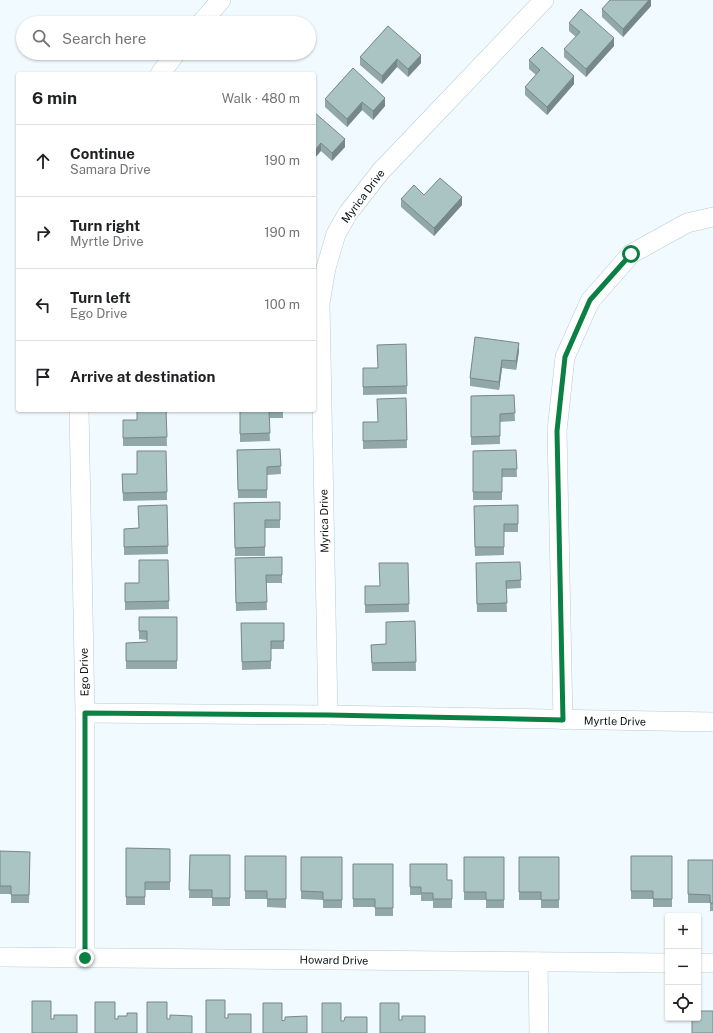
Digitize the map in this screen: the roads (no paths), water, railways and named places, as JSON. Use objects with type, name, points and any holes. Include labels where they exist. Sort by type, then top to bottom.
[{"type":"street","points":[[207,16],[221,0]]},
{"type":"street","name":"Myrica Drive","points":[[328,715],[320,303],[326,268],[336,234],[348,213],[381,171],[544,0]]},
{"type":"street","points":[[162,72],[171,60]]},
{"type":"street","points":[[563,720],[557,431],[565,357],[590,300],[631,254],[687,223],[713,217]]},
{"type":"street","name":"Ego Drive","points":[[80,412],[85,713],[85,958]]},
{"type":"street","name":"Myrtle Drive","points":[[85,713],[328,715],[713,722]]},
{"type":"street","name":"Howard Drive","points":[[0,957],[665,963]]},
{"type":"street","points":[[538,962],[539,1033]]},
{"type":"street","points":[[701,963],[713,963]]}]
